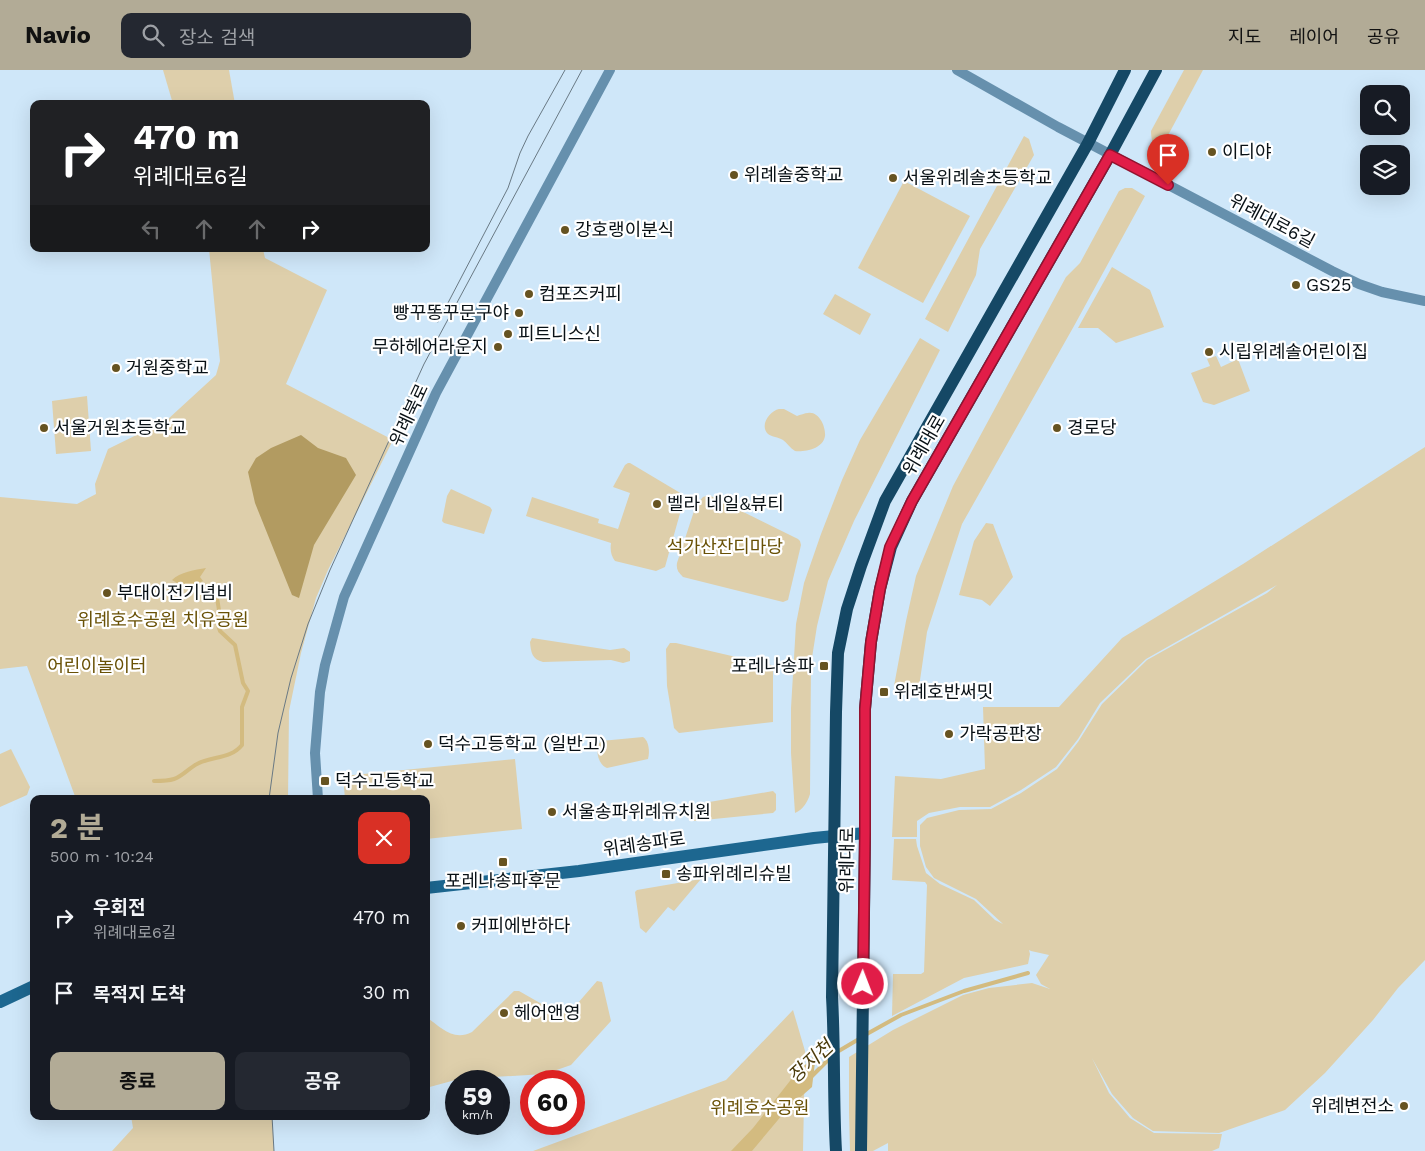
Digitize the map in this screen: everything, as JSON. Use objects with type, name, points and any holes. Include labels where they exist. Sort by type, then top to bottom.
[{"type":"main road","name":"위례대로","points":[[836,1151],[832,996],[834,836],[838,653],[847,609],[885,501],[1088,143],[1125,70]]},
{"type":"main road","name":"위례대로","points":[[861,1151],[865,709],[871,642],[880,589],[890,547],[917,493],[1110,155],[1156,70]]},
{"type":"main road","name":"위례송파로","points":[[430,888],[579,871],[865,833]]},
{"type":"main road","points":[[0,1002],[30,988]]},
{"type":"street","name":"위례북로","points":[[318,795],[314,753],[320,692],[325,665],[344,597],[436,393],[610,70]]},
{"type":"street","name":"위례대로6길","points":[[957,70],[1110,155],[1350,280],[1382,292],[1425,301]]},
{"type":"green space","points":[[163,70],[229,70],[234,100],[172,100]]},
{"type":"green space","points":[[1184,70],[1203,70],[1158,154],[1151,137],[1151,131]]},
{"type":"green space","points":[[1024,136],[1029,139],[1034,155],[980,249],[976,275],[948,332],[925,319]]},
{"type":"green space","points":[[904,181],[970,216],[923,303],[858,268]]},
{"type":"green space","points":[[1125,188],[1132,188],[1145,196],[962,524],[927,632],[919,687],[894,686],[916,576],[953,486],[1066,277],[1080,263],[1119,191]]},
{"type":"green space","name":"위례호수공원 치유공원","points":[[209,252],[264,252],[265,258],[327,290],[286,384],[393,440],[316,598],[301,653],[289,711],[288,795],[75,795],[27,666],[0,669],[0,497],[77,504],[96,494],[95,484],[108,449],[167,420],[216,375],[220,361]]},
{"type":"green space","points":[[1112,267],[1150,290],[1164,327],[1116,343],[1098,328],[1078,328]]},
{"type":"green space","points":[[835,294],[871,314],[860,335],[823,314]]},
{"type":"green space","points":[[920,338],[940,350],[854,521],[828,581],[817,626],[811,664],[810,794],[805,805],[795,813],[791,753],[791,708],[796,624],[804,583],[842,480],[860,440]]},
{"type":"green space","points":[[1216,356],[1221,367],[1238,359],[1250,391],[1214,405],[1203,402],[1191,373],[1210,366],[1207,359]]},
{"type":"green space","points":[[87,396],[91,451],[56,454],[52,401]]},
{"type":"green space","points":[[784,409],[797,416],[807,413],[815,414],[821,420],[824,428],[825,436],[821,444],[808,450],[795,451],[783,440],[768,434],[765,423],[772,412]]},
{"type":"green space","points":[[1425,447],[1425,960],[1398,988],[1373,1020],[1325,1073],[1285,1110],[1219,1133],[1153,1131],[1133,1118],[1112,1094],[1092,1058],[1109,1093],[1130,1118],[1154,1133],[1222,1134],[1219,1148],[1212,1151],[888,1151],[888,1143],[873,1151],[850,1151],[849,1057],[893,1030],[963,995],[989,988],[1032,983],[1050,989],[1041,984],[1036,975],[1049,955],[1029,950],[1028,964],[964,978],[892,1016],[893,974],[921,974],[924,972],[927,885],[925,882],[892,880],[894,839],[916,839],[926,873],[940,884],[974,900],[995,920],[1003,924],[976,899],[934,878],[926,867],[920,846],[920,825],[927,818],[959,810],[991,809],[1021,793],[1057,769],[1078,742],[1102,704],[1147,660],[1267,593],[1277,585],[1146,659],[1100,703],[1078,739],[1056,767],[1021,790],[990,807],[960,807],[929,813],[917,821],[917,837],[892,837],[895,776],[941,779],[985,769],[983,707],[1059,707],[1122,638],[1243,564]]},
{"type":"green space","points":[[628,463],[682,494],[684,499],[665,567],[656,571],[615,561],[611,553],[611,543],[526,516],[532,497],[599,519],[598,523],[618,529],[630,493],[613,487]]},
{"type":"green space","points":[[451,489],[490,507],[492,510],[484,534],[442,521],[447,496]]},
{"type":"green space","name":"석가산잔디마당","points":[[709,495],[800,541],[801,545],[788,600],[783,602],[683,577],[680,574],[677,569],[677,563],[696,505],[703,497]]},
{"type":"green space","points":[[986,523],[993,524],[1013,577],[990,606],[982,600],[959,595],[974,541]]},
{"type":"green space","points":[[532,638],[610,650],[624,648],[630,652],[630,661],[623,663],[611,660],[543,662],[536,659],[533,655],[530,642]]},
{"type":"green space","points":[[670,643],[771,665],[773,668],[773,722],[679,733],[674,728],[667,686],[666,649]]},
{"type":"green space","points":[[643,737],[647,741],[648,759],[607,768],[601,764],[597,752],[601,741]]},
{"type":"green space","points":[[11,749],[30,787],[27,795],[0,807],[0,754]]},
{"type":"green space","points":[[515,759],[522,829],[430,839],[430,795],[345,795],[343,776]]},
{"type":"green space","points":[[773,791],[776,794],[776,810],[773,813],[692,820],[690,808],[692,805]]},
{"type":"green space","points":[[701,879],[674,911],[668,907],[646,933],[640,928],[635,892],[637,890]]},
{"type":"green space","points":[[597,981],[602,982],[611,1021],[571,1065],[557,1070],[520,1070],[520,1075],[510,1076],[510,1070],[445,1070],[445,1083],[430,1087],[430,1020],[447,1032],[465,1035],[472,1032],[514,991],[519,991],[554,1011],[562,1013],[571,1011]]},
{"type":"green space","name":"위례호수공원","points":[[793,1010],[805,1051],[803,1151],[533,1151],[576,1135],[585,1135],[585,1132],[726,1080]]},
{"type":"green space","points":[[132,1120],[272,1120],[274,1151],[112,1151],[133,1128]]},
{"type":"shaded area","points":[[301,435],[318,448],[346,458],[356,475],[314,545],[299,598],[292,595],[255,503],[248,472],[256,458],[271,448]]},
{"type":"water","points":[[206,568],[200,577],[203,581],[194,585],[185,585],[181,581],[177,583],[172,580],[183,573]]},
{"type":"water","name":"장지천","points":[[816,1054],[812,1087],[788,1108],[752,1151],[731,1151],[753,1128],[793,1077]]},
{"type":"waterway","points":[[154,781],[174,779],[197,764],[232,753],[242,745],[242,707],[248,691],[243,683],[235,645],[220,631],[217,622],[219,610],[217,598],[202,589],[198,584]]},
{"type":"waterway","name":"장지천","points":[[865,1035],[901,1015],[964,991],[1028,973]]},
{"type":"waterway","name":"장지천","points":[[837,1052],[859,1039]]},
{"type":"waterway","name":"장지천","points":[[810,1078],[830,1058]]},
{"type":"tram line","points":[[438,322],[508,188],[528,136],[565,70]]},
{"type":"tram line","points":[[270,795],[278,733],[291,678],[308,624],[330,570],[424,364],[582,70]]},
{"type":"tram line","points":[[272,1120],[274,1151]]},
{"type":"place","name":"이디야","points":[[1212,152]]},
{"type":"place","name":"위례솔중학교","points":[[734,175]]},
{"type":"place","name":"서울위례솔초등학교","points":[[893,178]]},
{"type":"place","name":"강호랭이분식","points":[[565,230]]},
{"type":"place","name":"GS25","points":[[1296,285]]},
{"type":"place","name":"컴포즈커피","points":[[529,294]]},
{"type":"place","name":"빵꾸똥꾸문구야","points":[[519,313]]},
{"type":"place","name":"피트니스신","points":[[508,334]]},
{"type":"place","name":"무하헤어라운지","points":[[498,347]]},
{"type":"place","name":"시립위례솔어린이집","points":[[1209,352]]},
{"type":"place","name":"거원중학교","points":[[116,368]]},
{"type":"place","name":"서울거원초등학교","points":[[44,428]]},
{"type":"place","name":"경로당","points":[[1057,428]]},
{"type":"place","name":"벨라 네일&뷰티","points":[[657,504]]},
{"type":"place","name":"부대이전기념비","points":[[107,593]]},
{"type":"place","name":"포레나송파","points":[[824,666]]},
{"type":"place","name":"위례호반써밋","points":[[884,692]]},
{"type":"place","name":"가락공판장","points":[[949,734]]},
{"type":"place","name":"덕수고등학교 (일반고)","points":[[428,744]]},
{"type":"place","name":"덕수고등학교","points":[[325,781]]},
{"type":"place","name":"서울송파위례유치원","points":[[552,812]]},
{"type":"place","name":"포레나송파후문","points":[[503,862]]},
{"type":"place","name":"송파위례리슈빌","points":[[666,874]]},
{"type":"place","name":"커피에반하다","points":[[461,926]]},
{"type":"place","name":"헤어앤영","points":[[504,1013]]},
{"type":"place","name":"위례변전소","points":[[1404,1106]]},
{"type":"route","points":[[863,984],[865,709],[871,642],[880,589],[890,547],[912,501],[1110,155],[1168,185]]},
{"type":"park label","name":"어린이놀이터","points":[[97,666]]}]
